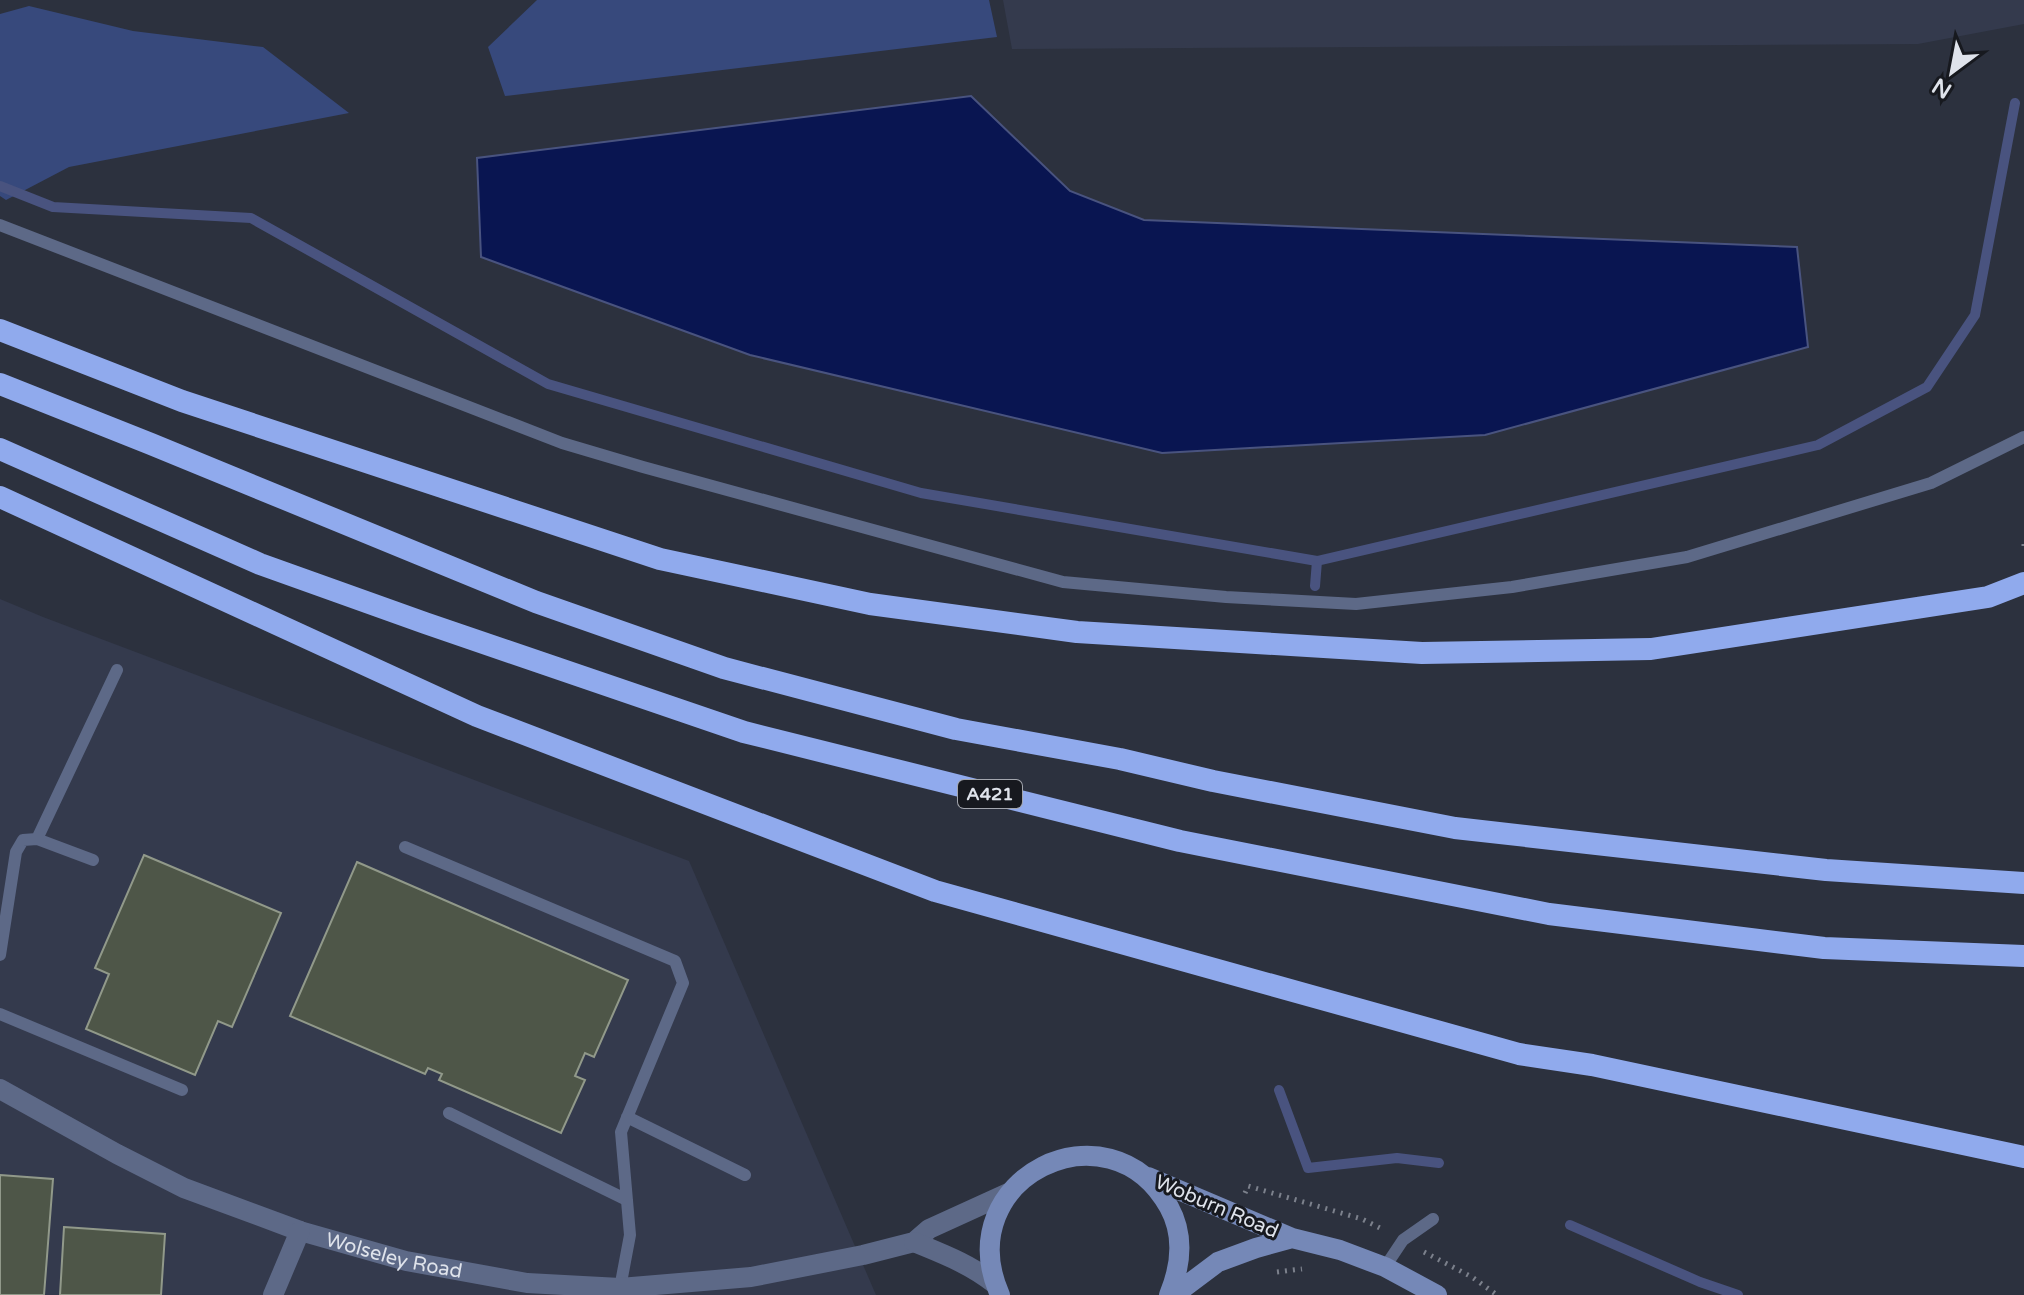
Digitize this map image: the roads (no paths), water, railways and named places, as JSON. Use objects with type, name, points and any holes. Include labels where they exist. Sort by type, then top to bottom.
[{"type":"highway","points":[[0,330],[182,401],[660,559],[870,604],[1077,632],[1422,653],[1651,649],[1988,597],[2024,583]]},
{"type":"highway","points":[[0,384],[550,607],[724,668],[956,729],[1120,759],[1213,781],[1455,828],[1826,870],[2024,883]]},
{"type":"highway","name":"A421","points":[[0,449],[260,564],[744,732],[1180,841],[1549,914],[1824,948],[2024,956]]},
{"type":"highway","points":[[0,497],[477,716],[935,891],[1519,1054],[1592,1065],[2024,1157]]},
{"type":"main road","name":"Woburn Road","points":[[1008,1193],[1030,1173],[1056,1160],[1085,1155],[1115,1160],[1292,1238],[1340,1250],[1385,1267],[1437,1295]]},
{"type":"main road","points":[[1141,1173],[1161,1194],[1175,1218],[1181,1246],[1172,1295]]},
{"type":"main road","points":[[997,1290],[989,1261],[990,1237],[996,1214],[1008,1193]]},
{"type":"main road","name":"Woburn Road","points":[[1172,1295],[1218,1262],[1292,1238]]},
{"type":"street","name":"Wolseley Road","points":[[0,1089],[184,1188],[300,1231],[406,1261],[527,1283],[620,1288],[751,1277],[914,1242],[929,1229],[1008,1193]]},
{"type":"street","points":[[273,1295],[300,1231]]},
{"type":"street","points":[[914,1242],[977,1270],[997,1290]]},
{"type":"lane","points":[[0,225],[562,443],[1063,582],[1226,597],[1356,604],[1512,587],[1687,557],[1931,483],[2024,437]]},
{"type":"lane","points":[[37,839],[117,670]]},
{"type":"lane","points":[[0,955],[16,852],[23,840],[37,839],[93,860]]},
{"type":"lane","points":[[405,847],[675,961],[683,983],[621,1132],[630,1235],[620,1288]]},
{"type":"lane","points":[[0,1014],[182,1090]]},
{"type":"lane","points":[[449,1113],[627,1200]]},
{"type":"lane","points":[[627,1117],[745,1175]]},
{"type":"lane","points":[[1385,1267],[1403,1240],[1433,1219]]},
{"type":"waterway","points":[[0,186],[53,207],[251,218],[548,384],[921,493],[1317,561],[1818,445],[1927,387],[1975,315],[2015,103]]},
{"type":"waterway","points":[[1315,586],[1317,561]]},
{"type":"waterway","points":[[1279,1090],[1308,1168],[1397,1158],[1439,1163]]},
{"type":"waterway","points":[[1570,1225],[1700,1282],[1738,1295]]}]
